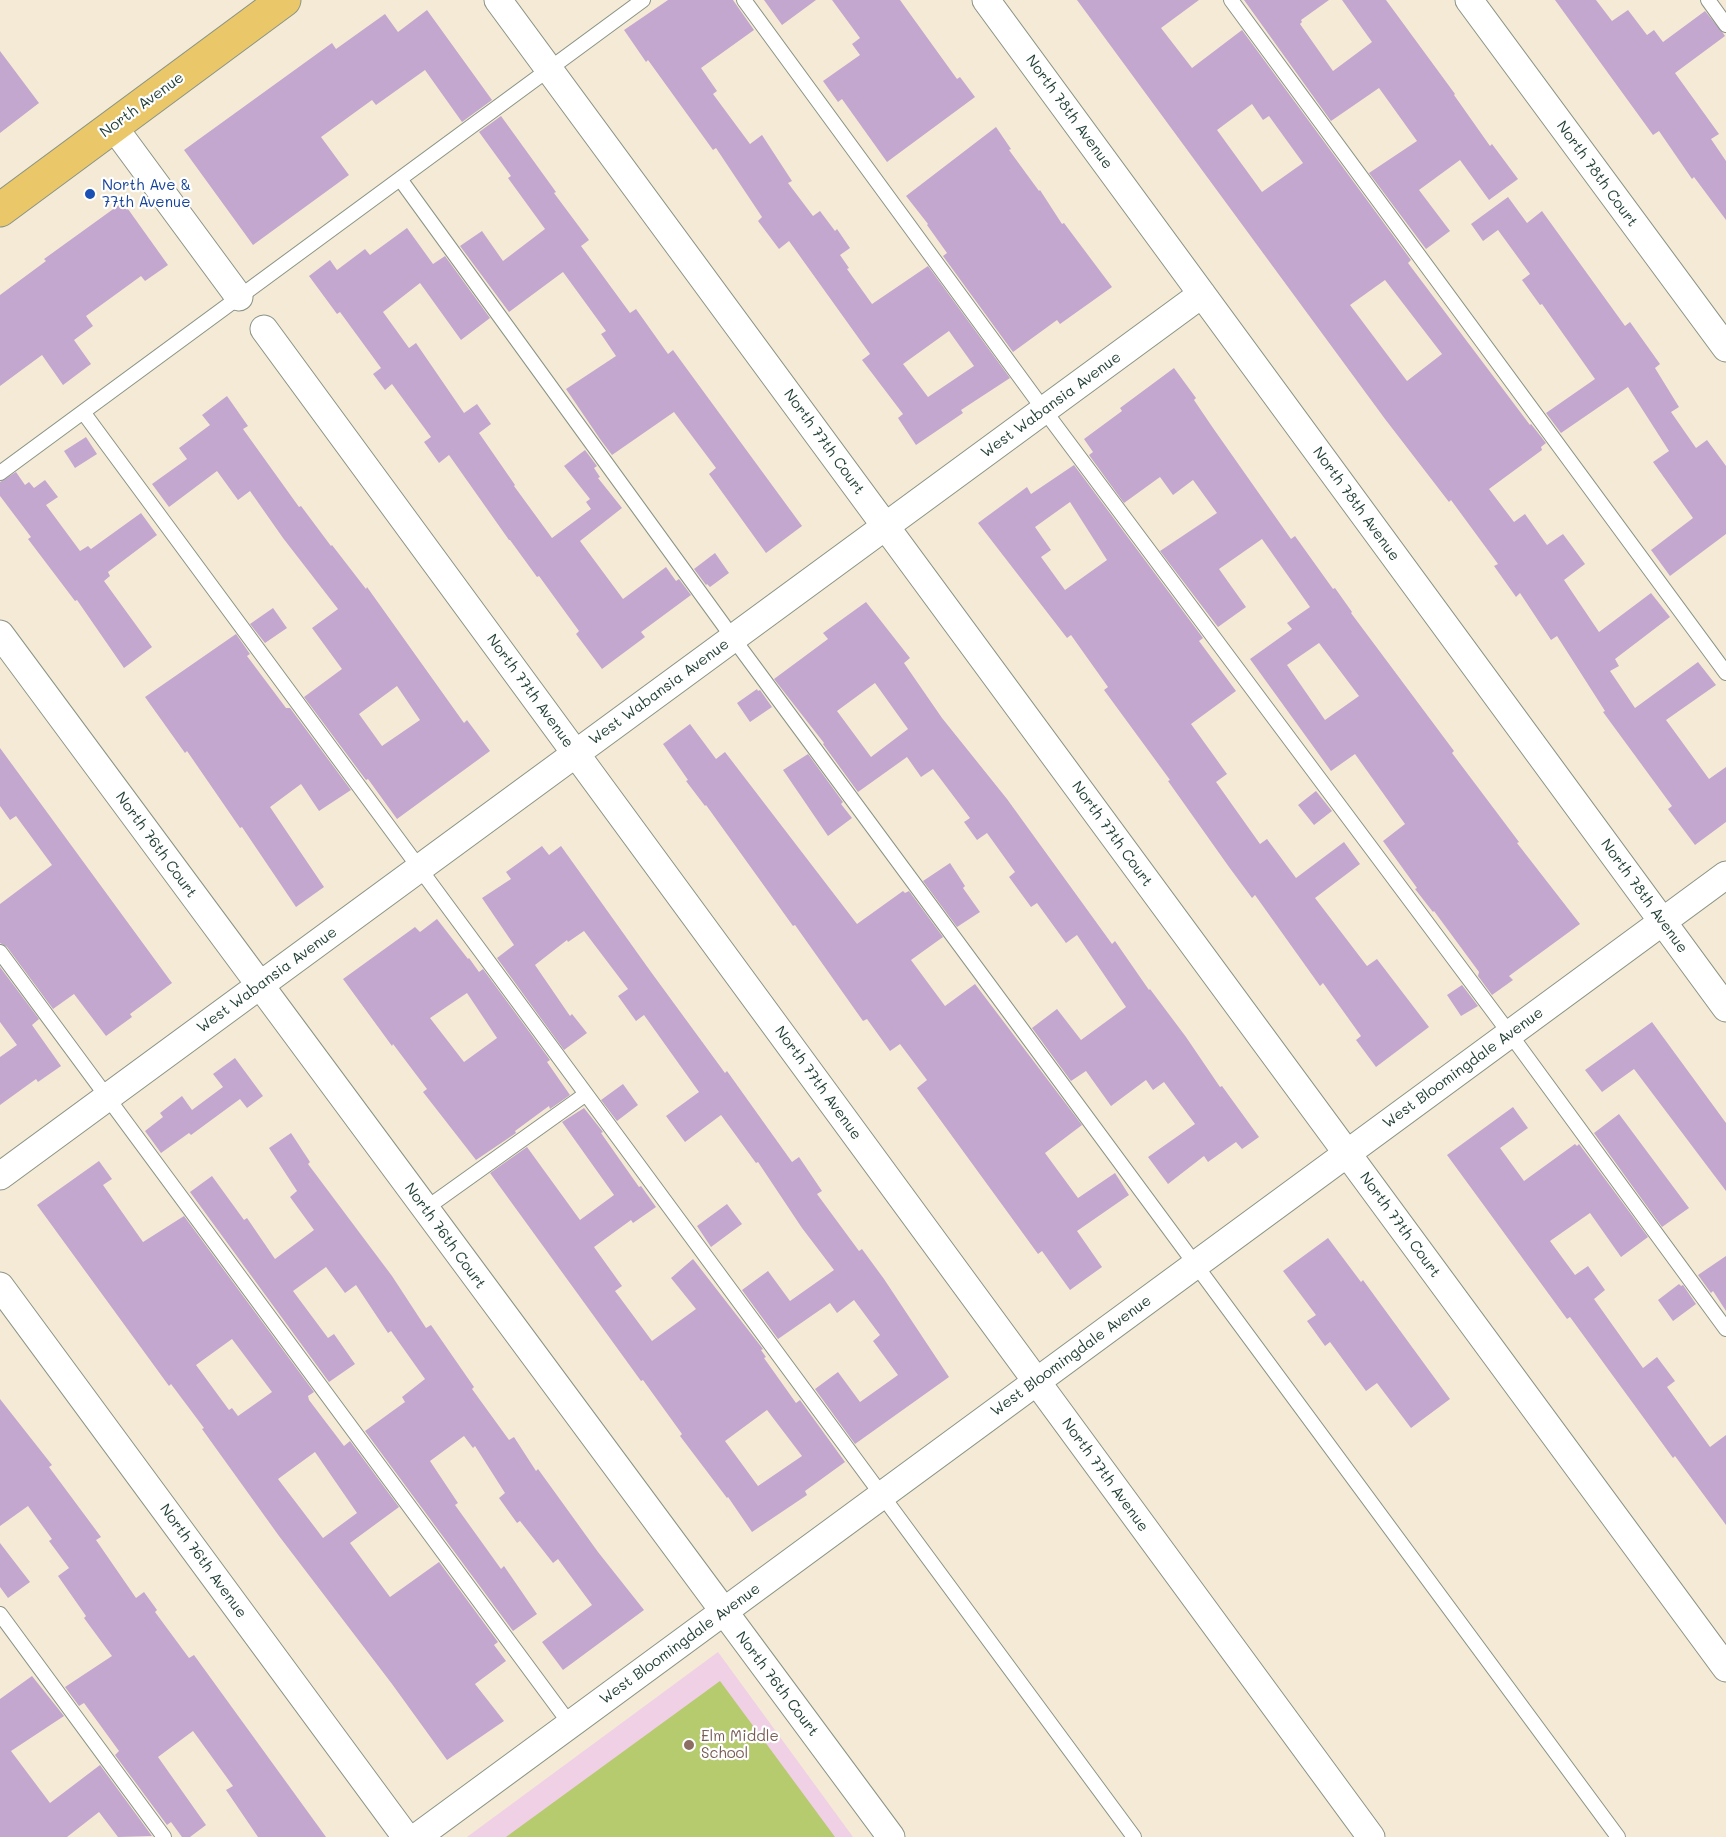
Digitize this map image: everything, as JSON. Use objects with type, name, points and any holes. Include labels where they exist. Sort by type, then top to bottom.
[{"type":"main road","name":"North Avenue","points":[[0,210],[284,0]]},
{"type":"street","name":"North 77th Court","points":[[498,0],[1726,1668]]},
{"type":"street","name":"North 78th Avenue","points":[[986,0],[1726,1008]]},
{"type":"street","name":"North 78th Court","points":[[1469,0],[1726,348]]},
{"type":"street","points":[[113,126],[238,297]]},
{"type":"street","name":"West Wabansia Avenue","points":[[0,1176],[1202,294]]},
{"type":"street","name":"North 77th Avenue","points":[[264,329],[1371,1837]]},
{"type":"street","name":"North 76th Court","points":[[0,634],[891,1837]]},
{"type":"street","name":"West Bloomingdale Avenue","points":[[417,1837],[1726,875]]},
{"type":"street","name":"North 76th Avenue","points":[[0,1286],[406,1837]]},
{"type":"lane","points":[[0,473],[643,0]]},
{"type":"lane","points":[[744,0],[1044,410],[1510,1034],[1726,1329]]},
{"type":"lane","points":[[1231,0],[1726,673]]},
{"type":"lane","points":[[1708,0],[1726,25]]},
{"type":"lane","points":[[400,179],[733,638],[1618,1837]]},
{"type":"lane","points":[[83,412],[1134,1837]]},
{"type":"lane","points":[[0,952],[570,1724]]},
{"type":"lane","points":[[425,1209],[586,1094]]},
{"type":"lane","points":[[0,1614],[164,1837]]},
{"type":"shaded area","name":"Elm Middle School","points":[[718,1652],[853,1837],[467,1837]]},
{"type":"green space","name":"Elm Middle School","points":[[720,1681],[835,1837],[506,1837]]},
{"type":"building","points":[[668,0],[733,0],[754,30],[701,68],[717,91],[713,94],[750,144],[762,135],[792,181],[788,183],[813,216],[820,211],[835,231],[837,229],[850,248],[840,255],[872,304],[928,266],[1010,378],[961,410],[963,413],[916,445],[898,418],[903,414],[862,360],[870,354],[789,241],[779,249],[758,221],[762,217],[716,148],[713,150],[624,30]],"holes":[[[949,331],[974,366],[928,397],[903,364]]]},
{"type":"building","points":[[764,0],[816,0],[782,25]]},
{"type":"building","points":[[832,0],[900,0],[957,79],[960,77],[975,97],[887,162],[842,99],[838,102],[823,81],[860,55],[852,44],[860,38]]},
{"type":"building","points":[[1077,0],[1199,0],[1161,28],[1192,68],[1242,30],[1411,260],[1408,263],[1546,443],[1541,447],[1542,450],[1489,489],[1514,522],[1525,514],[1547,545],[1563,534],[1585,564],[1564,580],[1599,632],[1651,593],[1670,617],[1615,659],[1619,666],[1610,671],[1635,708],[1698,662],[1716,685],[1666,720],[1709,779],[1726,767],[1726,822],[1695,845],[1668,809],[1672,806],[1603,712],[1605,711],[1557,636],[1551,640],[1520,593],[1516,597],[1494,566],[1498,564],[1451,500],[1449,502],[1385,419]],"holes":[[[1252,104],[1263,120],[1269,116],[1303,163],[1262,192],[1217,130]],[[1385,280],[1442,354],[1407,381],[1350,305]]]},
{"type":"building","points":[[1244,0],[1329,0],[1301,20],[1300,24],[1333,71],[1372,42],[1342,0],[1386,0],[1490,146],[1492,144],[1518,179],[1489,200],[1460,160],[1419,190],[1450,231],[1426,249],[1369,173],[1417,141],[1379,88],[1331,121]]},
{"type":"building","points":[[1555,0],[1596,0],[1612,21],[1628,10],[1647,35],[1654,30],[1663,42],[1705,11],[1723,33],[1725,36],[1675,73],[1719,134],[1711,139],[1726,161],[1726,220],[1694,177],[1692,179],[1659,131],[1653,135]]},
{"type":"building","points":[[427,10],[492,100],[462,122],[425,70],[376,105],[372,100],[321,137],[349,175],[253,245],[184,150],[332,43],[336,49],[385,14],[398,32]]},
{"type":"building","points":[[0,51],[39,103],[0,133]]},
{"type":"building","points":[[501,116],[589,240],[581,246],[630,313],[636,309],[668,354],[673,350],[802,526],[766,553],[709,474],[716,468],[674,412],[612,455],[600,439],[566,389],[616,356],[601,334],[606,331],[563,272],[509,312],[460,246],[482,231],[503,261],[545,229],[508,178],[511,176],[479,132]]},
{"type":"building","points":[[996,127],[1011,149],[1009,150],[1040,190],[1062,224],[1064,223],[1112,287],[1060,324],[1057,320],[1013,352],[943,256],[947,253],[906,196]]},
{"type":"building","points":[[1508,197],[1527,223],[1542,211],[1625,326],[1630,322],[1660,364],[1655,368],[1679,407],[1671,412],[1696,448],[1707,440],[1726,466],[1726,534],[1670,576],[1651,550],[1693,518],[1653,462],[1669,451],[1628,387],[1561,433],[1546,413],[1595,379],[1542,304],[1540,305],[1522,280],[1530,274],[1498,230],[1483,241],[1471,224]]},
{"type":"building","points":[[123,202],[168,265],[145,281],[141,276],[86,316],[93,326],[74,340],[91,364],[63,385],[42,355],[0,386],[0,295],[46,261],[44,259]]},
{"type":"building","points":[[407,228],[433,264],[445,256],[490,318],[461,340],[420,283],[383,312],[409,348],[416,343],[464,413],[477,404],[491,424],[479,433],[552,538],[591,509],[586,502],[590,499],[564,466],[585,450],[597,466],[594,468],[600,477],[598,478],[622,508],[580,541],[623,599],[666,567],[676,581],[679,579],[691,595],[641,632],[645,637],[602,669],[576,634],[579,631],[539,576],[537,577],[509,540],[449,455],[439,463],[424,442],[431,437],[392,384],[385,390],[373,374],[381,368],[340,312],[337,314],[309,276],[330,260],[337,270],[365,249],[370,255]]},
{"type":"building","points":[[1174,368],[1291,539],[1295,536],[1333,589],[1335,588],[1351,613],[1454,751],[1452,753],[1519,842],[1517,843],[1580,924],[1509,976],[1513,980],[1492,995],[1478,976],[1479,972],[1415,889],[1417,888],[1383,841],[1405,824],[1355,754],[1331,771],[1250,659],[1292,629],[1287,623],[1310,607],[1262,539],[1219,569],[1246,607],[1218,627],[1160,551],[1217,513],[1193,480],[1173,495],[1160,477],[1124,503],[1089,455],[1093,452],[1084,439],[1122,411],[1120,408]],"holes":[[[1319,643],[1359,696],[1325,720],[1287,665]]]},
{"type":"building","points":[[227,396],[248,426],[243,429],[299,507],[301,506],[366,589],[367,587],[464,723],[467,720],[490,751],[397,819],[304,697],[342,669],[312,628],[338,609],[250,491],[238,500],[217,471],[169,507],[152,484],[187,459],[179,448],[210,425],[202,415]],"holes":[[[397,686],[420,720],[382,746],[359,714]]]},
{"type":"building","points":[[86,437],[97,454],[75,468],[64,451]]},
{"type":"building","points":[[1074,465],[1203,638],[1199,641],[1236,691],[1191,724],[1227,774],[1216,782],[1260,844],[1267,839],[1296,878],[1344,842],[1360,864],[1315,898],[1367,966],[1377,959],[1429,1027],[1376,1067],[1356,1040],[1361,1036],[1323,983],[1320,986],[1255,895],[1252,898],[1229,867],[1168,781],[1170,780],[1104,690],[1108,687],[1071,635],[1067,638],[978,523],[1027,487],[1031,494]],"holes":[[[1070,502],[1107,560],[1065,590],[1041,557],[1051,550],[1035,527]]]},
{"type":"building","points":[[16,472],[25,485],[29,482],[34,488],[45,480],[58,497],[46,505],[80,551],[88,546],[91,549],[141,513],[157,535],[108,572],[110,576],[104,581],[152,647],[124,668],[77,600],[75,601],[28,539],[31,537],[0,496],[0,482]]},
{"type":"building","points":[[715,553],[729,573],[710,587],[694,569]]},
{"type":"building","points":[[866,602],[910,658],[904,663],[942,718],[1007,799],[1112,944],[1115,941],[1220,1087],[1222,1086],[1259,1137],[1242,1149],[1236,1142],[1208,1162],[1204,1156],[1168,1184],[1148,1157],[1195,1124],[1164,1082],[1153,1090],[1146,1080],[1111,1106],[1086,1071],[1071,1081],[1032,1028],[1057,1009],[1081,1040],[1126,1007],[1077,935],[1066,943],[1037,903],[1031,907],[1009,877],[1015,872],[987,833],[977,840],[964,822],[970,818],[933,769],[921,777],[907,757],[858,792],[824,743],[774,679],[828,639],[823,633]],"holes":[[[875,683],[908,729],[871,757],[837,711]]]},
{"type":"building","points":[[273,608],[287,628],[265,643],[250,624]]},
{"type":"building","points":[[236,634],[250,654],[247,656],[286,708],[290,708],[351,790],[319,811],[301,784],[270,807],[324,887],[296,907],[242,827],[240,828],[187,751],[185,753],[145,697]]},
{"type":"building","points":[[757,689],[772,707],[750,722],[737,703]]},
{"type":"building","points":[[690,724],[716,759],[725,752],[857,924],[903,891],[905,893],[909,891],[943,937],[911,960],[945,1006],[975,984],[1082,1125],[1045,1153],[1078,1198],[1115,1173],[1129,1195],[1077,1231],[1102,1267],[1070,1290],[1042,1251],[1038,1254],[917,1088],[927,1080],[900,1044],[890,1051],[867,1019],[863,1021],[795,925],[793,926],[706,805],[686,781],[688,780],[663,744]]},
{"type":"building","points":[[0,748],[172,983],[130,1014],[132,1017],[106,1036],[74,994],[53,1009],[7,947],[0,943],[0,904],[52,865],[16,816],[10,820],[0,806]]},
{"type":"building","points":[[808,754],[852,818],[828,836],[783,770]]},
{"type":"building","points":[[1316,791],[1332,811],[1314,825],[1298,805]]},
{"type":"building","points":[[542,846],[549,855],[561,846],[792,1162],[799,1157],[822,1191],[817,1194],[859,1251],[862,1249],[884,1279],[949,1377],[855,1444],[815,1389],[838,1372],[860,1402],[898,1375],[873,1341],[880,1335],[854,1300],[837,1313],[830,1303],[778,1339],[742,1290],[768,1271],[790,1301],[834,1270],[802,1228],[758,1162],[756,1163],[721,1115],[685,1142],[666,1116],[699,1092],[644,1015],[636,1021],[618,996],[628,989],[584,931],[568,942],[567,940],[535,965],[570,1016],[572,1014],[587,1033],[564,1050],[497,958],[514,945],[482,898],[511,879],[506,872]]},
{"type":"building","points":[[950,863],[965,886],[963,888],[980,912],[957,927],[923,881]]},
{"type":"building","points":[[437,919],[479,972],[483,969],[550,1060],[547,1062],[570,1095],[550,1109],[549,1106],[515,1131],[516,1133],[476,1160],[423,1092],[427,1089],[343,979],[415,927],[420,932]],"holes":[[[467,993],[497,1038],[464,1062],[430,1018]]]},
{"type":"building","points":[[0,967],[39,1019],[32,1025],[61,1066],[38,1082],[36,1079],[0,1105],[0,1057],[17,1045],[0,1022]]},
{"type":"building","points":[[1462,985],[1478,1006],[1461,1016],[1447,995]]},
{"type":"building","points":[[1652,1022],[1726,1123],[1726,1191],[1634,1069],[1602,1092],[1585,1070]]},
{"type":"building","points":[[235,1058],[263,1096],[247,1108],[240,1099],[191,1135],[189,1133],[161,1153],[145,1131],[163,1117],[160,1113],[182,1096],[192,1110],[223,1087],[213,1074]]},
{"type":"building","points":[[623,1084],[638,1105],[617,1121],[601,1100]]},
{"type":"building","points":[[1513,1107],[1528,1128],[1500,1148],[1524,1181],[1575,1144],[1577,1146],[1579,1144],[1648,1237],[1621,1257],[1590,1213],[1550,1241],[1575,1275],[1588,1266],[1605,1290],[1594,1299],[1643,1368],[1657,1357],[1675,1381],[1667,1387],[1710,1447],[1726,1435],[1726,1525],[1675,1456],[1673,1458],[1570,1317],[1567,1319],[1447,1155]]},
{"type":"building","points":[[584,1108],[603,1132],[601,1133],[639,1187],[641,1186],[656,1207],[633,1223],[631,1220],[594,1247],[622,1286],[615,1291],[652,1341],[696,1309],[671,1278],[693,1259],[763,1349],[761,1350],[766,1357],[764,1358],[796,1403],[800,1400],[845,1462],[805,1491],[807,1495],[752,1532],[490,1173],[527,1147],[580,1220],[614,1195],[562,1122]],"holes":[[[767,1410],[802,1456],[758,1486],[725,1441]]]},
{"type":"building","points":[[1619,1114],[1689,1208],[1662,1227],[1594,1133]]},
{"type":"building","points":[[291,1133],[310,1162],[308,1164],[392,1276],[426,1328],[431,1325],[474,1387],[472,1389],[509,1440],[514,1437],[536,1471],[538,1469],[598,1552],[644,1610],[563,1670],[542,1642],[592,1605],[558,1559],[553,1563],[520,1521],[517,1523],[499,1498],[505,1493],[475,1446],[473,1448],[464,1436],[430,1461],[458,1503],[455,1505],[501,1569],[504,1566],[537,1614],[513,1631],[365,1431],[405,1402],[402,1397],[425,1379],[391,1331],[388,1333],[356,1285],[345,1293],[326,1267],[293,1291],[328,1338],[334,1334],[355,1364],[329,1382],[190,1192],[212,1176],[244,1220],[247,1218],[275,1259],[314,1230],[290,1197],[297,1191],[269,1148]]},
{"type":"building","points":[[99,1161],[112,1179],[103,1185],[143,1242],[184,1216],[314,1392],[308,1396],[309,1400],[344,1446],[350,1441],[399,1507],[350,1543],[390,1597],[439,1562],[498,1642],[494,1645],[506,1661],[475,1684],[504,1721],[447,1760],[279,1536],[202,1429],[204,1428],[171,1384],[169,1386],[37,1205]],"holes":[[[232,1339],[272,1392],[238,1416],[232,1408],[229,1410],[196,1365]],[[315,1452],[357,1513],[323,1538],[278,1479]]]},
{"type":"building","points":[[727,1204],[742,1224],[711,1247],[697,1226]]},
{"type":"building","points":[[1328,1238],[1361,1282],[1363,1280],[1450,1399],[1411,1428],[1377,1383],[1366,1391],[1330,1342],[1325,1346],[1307,1321],[1316,1315],[1283,1271]]},
{"type":"building","points":[[1726,1256],[1726,1311],[1713,1291],[1711,1293],[1698,1275]]},
{"type":"building","points":[[1679,1284],[1683,1285],[1696,1304],[1673,1321],[1658,1300]]},
{"type":"building","points":[[0,1399],[52,1465],[49,1467],[101,1537],[96,1540],[136,1598],[144,1592],[157,1610],[155,1612],[189,1658],[194,1655],[326,1837],[258,1837],[226,1790],[233,1786],[193,1731],[158,1757],[206,1825],[190,1837],[182,1837],[171,1822],[167,1825],[115,1755],[119,1751],[84,1703],[79,1706],[65,1687],[112,1656],[84,1618],[86,1616],[58,1576],[69,1568],[49,1541],[52,1539],[28,1506],[0,1526]]},
{"type":"building","points":[[0,1543],[30,1582],[8,1598],[0,1587]]},
{"type":"building","points":[[32,1676],[64,1716],[11,1751],[50,1803],[100,1765],[152,1836],[118,1837],[99,1812],[67,1837],[0,1837],[0,1699]]},
{"type":"place","name":"North Ave & 77th Avenue","points":[[90,194]]},
{"type":"place","name":"Elm Middle School","points":[[689,1745]]}]
